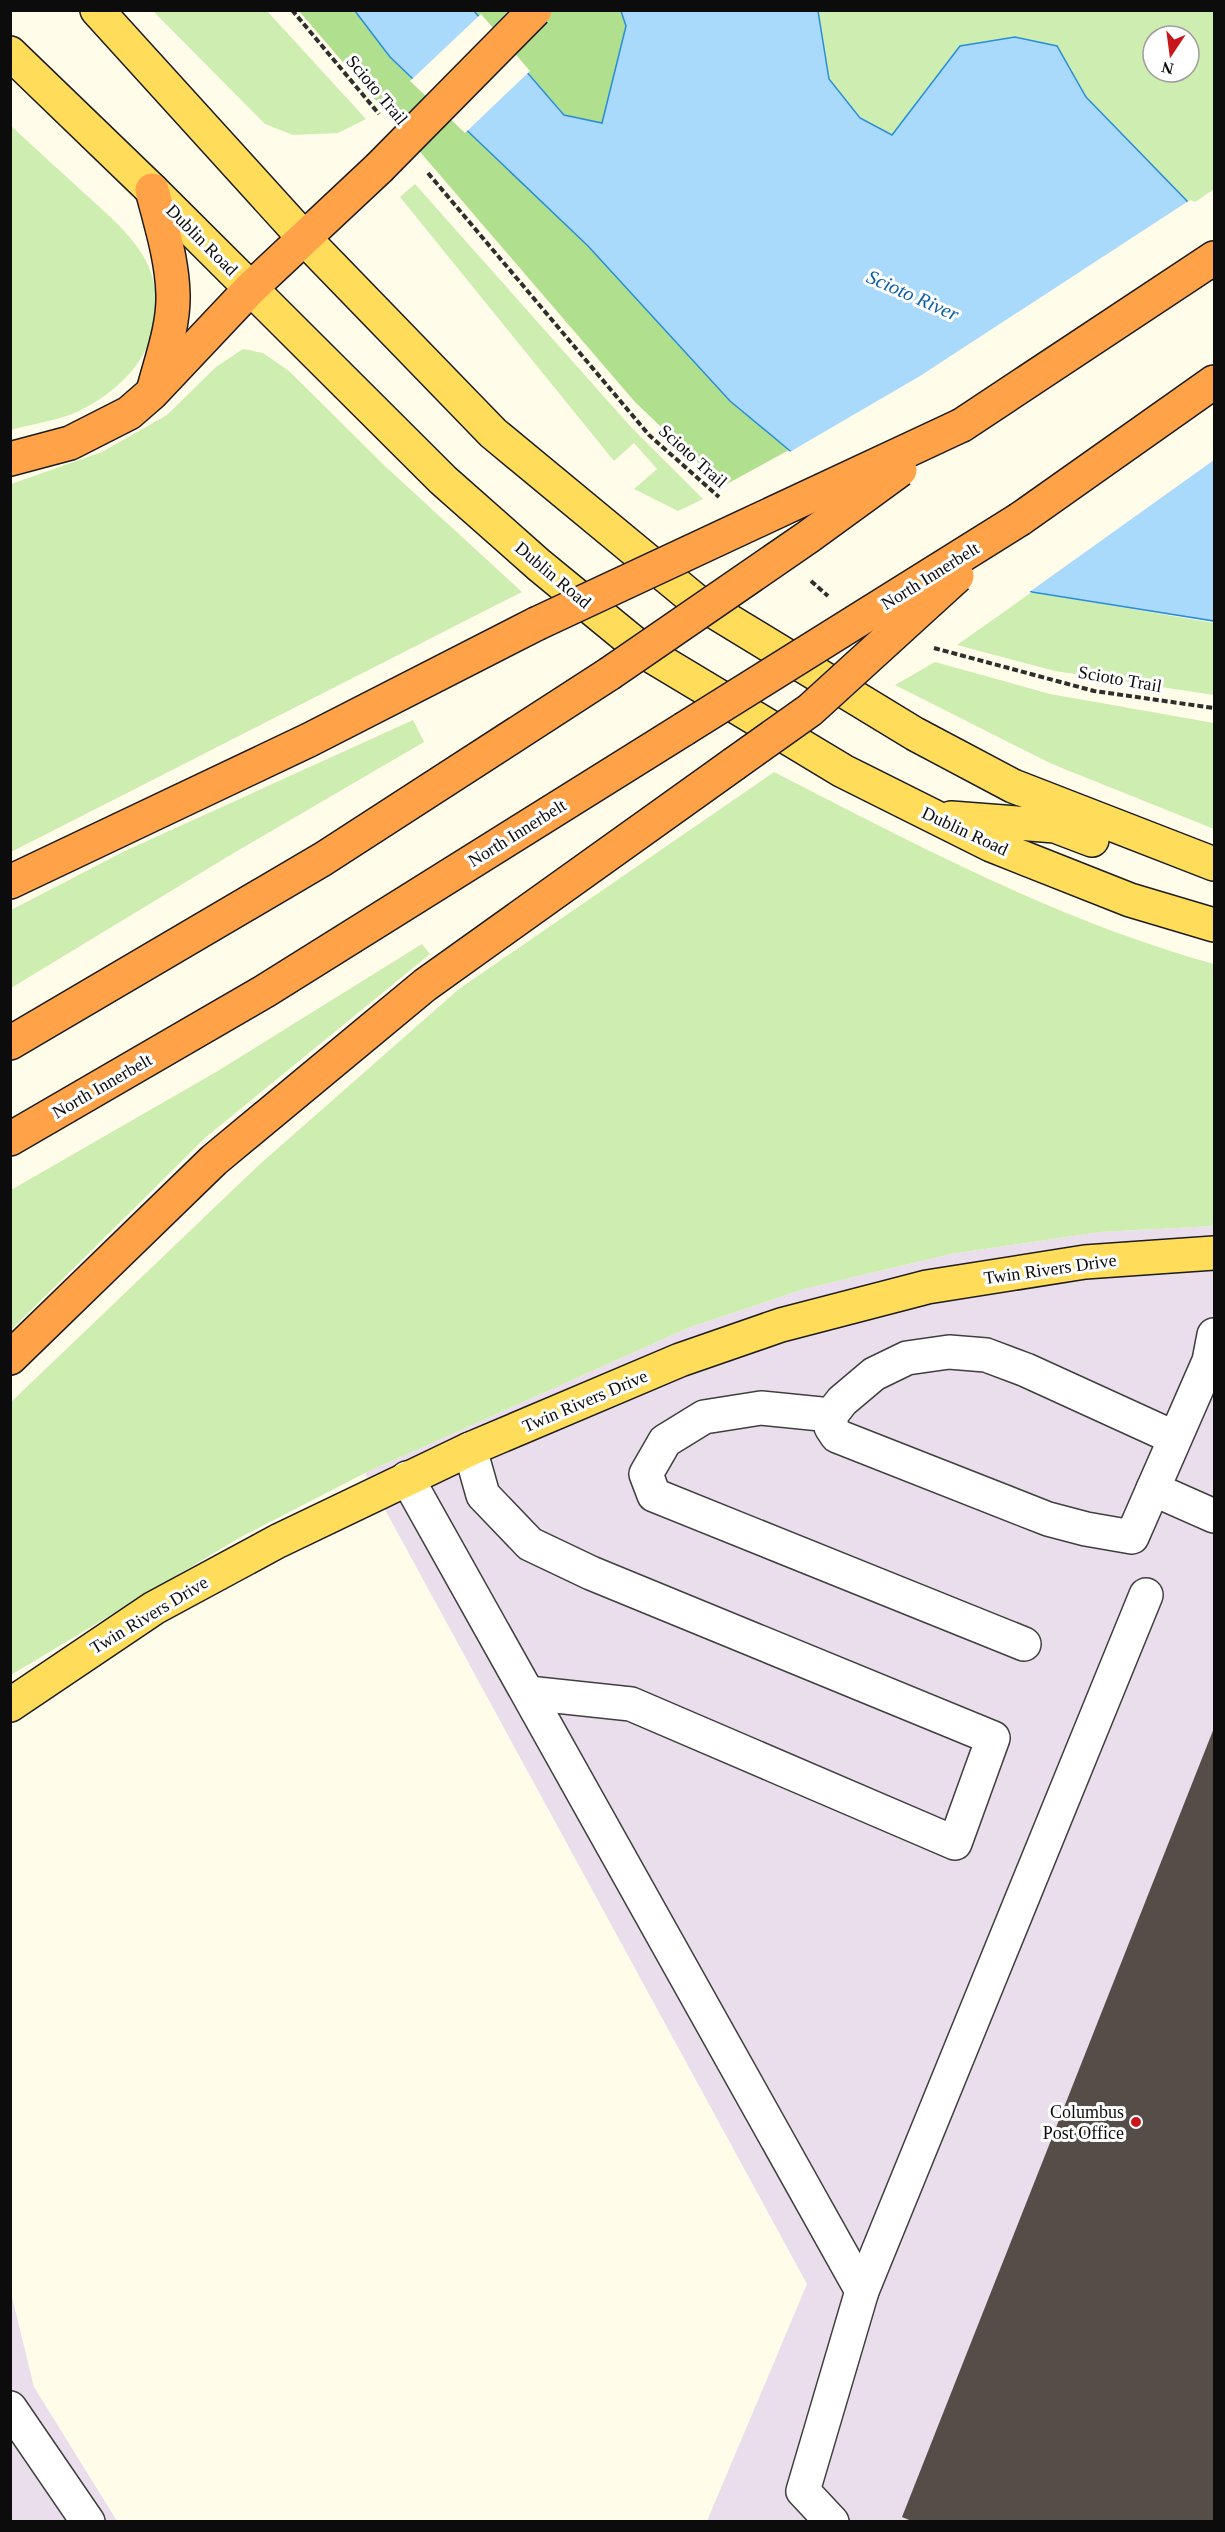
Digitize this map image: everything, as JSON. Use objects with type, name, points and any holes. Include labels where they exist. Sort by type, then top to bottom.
[{"type":"highway","points":[[10,459],[70,443],[129,413],[152,393],[251,288],[379,168],[535,10]]},
{"type":"highway","points":[[152,190],[170,264],[174,296],[166,344],[152,393]]},
{"type":"highway","points":[[10,1043],[323,859],[609,674],[808,537],[962,425],[1215,258]]},
{"type":"highway","points":[[10,1358],[214,1160],[425,984],[810,710],[1020,519],[1215,382]]},
{"type":"highway","points":[[10,882],[309,740],[536,624],[962,425]]},
{"type":"highway","name":"North Innerbelt","points":[[10,1139],[265,991],[1020,519]]},
{"type":"main road","points":[[97,10],[304,239],[493,433],[695,600],[915,734],[1013,786],[1215,864]]},
{"type":"main road","name":"Dublin Road","points":[[10,53],[152,190],[443,480],[539,565],[645,652],[843,771],[991,845],[1130,900],[1215,925]]},
{"type":"main road","points":[[935,817],[1055,826],[1215,886]]},
{"type":"main road","name":"Twin Rivers Drive","points":[[10,1705],[154,1608],[278,1541],[470,1449],[680,1360],[781,1325],[927,1287],[1084,1262],[1215,1253]]},
{"type":"lane","points":[[1176,1438],[1026,1370],[986,1355],[949,1352],[907,1358],[873,1374],[842,1401],[831,1415],[831,1427],[837,1436],[1047,1519],[1132,1537],[1153,1489],[1176,1438],[1213,1354]]},
{"type":"lane","points":[[831,1415],[761,1408],[704,1417],[665,1441],[646,1474],[654,1496],[1024,1644]]},
{"type":"lane","points":[[470,1449],[483,1495],[530,1544],[591,1573],[993,1738],[955,1844],[631,1704],[528,1693]]},
{"type":"lane","points":[[407,1478],[862,2291]]},
{"type":"lane","points":[[1153,1489],[1215,1516]]},
{"type":"lane","points":[[832,2522],[803,2491],[862,2291],[1146,1595]]},
{"type":"lane","points":[[10,2408],[88,2522]]},
{"type":"path","name":"Scioto Trail","points":[[292,10],[386,122]]},
{"type":"path","name":"Scioto Trail","points":[[424,168],[649,435],[727,505]]},
{"type":"path","points":[[804,574],[830,598]]},
{"type":"path","name":"Scioto Trail","points":[[933,647],[1094,691],[1215,708]]},
{"type":"shaded area","points":[[1214,1226],[1214,2521],[707,2521],[807,2284],[365,1473],[688,1328],[804,1289],[951,1254],[1100,1232]]},
{"type":"shaded area","points":[[10,2289],[34,2387],[117,2521],[11,2521]]},
{"type":"green space","points":[[153,11],[267,11],[366,119],[338,133],[293,135],[265,124]]},
{"type":"green space","points":[[299,11],[355,11],[390,57],[588,246],[730,401],[789,450],[723,486],[635,402]]},
{"type":"green space","points":[[474,11],[621,11],[626,26],[602,123],[565,115]]},
{"type":"green space","points":[[818,11],[1214,11],[1214,189],[1191,205],[1086,97],[1057,46],[1015,37],[960,46],[892,135],[860,118],[829,79]]},
{"type":"green space","points":[[10,125],[111,217],[136,245],[148,265],[155,288],[156,310],[153,331],[145,351],[134,368],[119,384],[81,410],[11,430]]},
{"type":"green space","points":[[415,184],[631,427],[703,499],[678,511],[634,489],[657,469],[634,443],[614,461],[400,197]]},
{"type":"green space","points":[[243,349],[263,353],[289,371],[386,467],[522,592],[11,852],[11,484],[102,452],[167,415],[216,367]]},
{"type":"green space","points":[[1032,592],[1214,623],[1214,695],[1055,671],[957,645]]},
{"type":"green space","points":[[935,662],[1050,694],[1214,723],[1214,829],[1052,764],[895,685]]},
{"type":"green space","points":[[413,720],[424,742],[232,854],[11,988],[11,910],[125,851]]},
{"type":"green space","points":[[774,772],[881,827],[1044,904],[1156,946],[1214,964],[1214,1226],[1100,1232],[951,1254],[804,1289],[688,1328],[365,1473],[239,1538],[11,1675],[11,1402],[260,1164],[459,989]]},
{"type":"green space","points":[[422,944],[430,954],[206,1137],[11,1330],[11,1190],[216,1072]]},
{"type":"water","name":"Scioto River","points":[[355,11],[474,11],[564,115],[602,123],[626,26],[621,11],[818,11],[829,79],[860,118],[892,135],[960,46],[1015,37],[1057,46],[1086,97],[1191,205],[1214,211],[1214,621],[1032,592],[893,527],[789,450],[730,401],[588,246],[390,57]]},
{"type":"pier","points":[[481,14],[530,71],[465,133],[410,81]]},
{"type":"pier","points":[[1190,200],[1214,208],[1214,460],[1028,593],[891,530],[788,453],[920,376]]},
{"type":"building","name":"Columbus Post Office","points":[[1214,1728],[1214,2522],[914,2522],[902,2517]]},
{"type":"place","name":"Columbus Post Office","points":[[1136,2122]]}]
